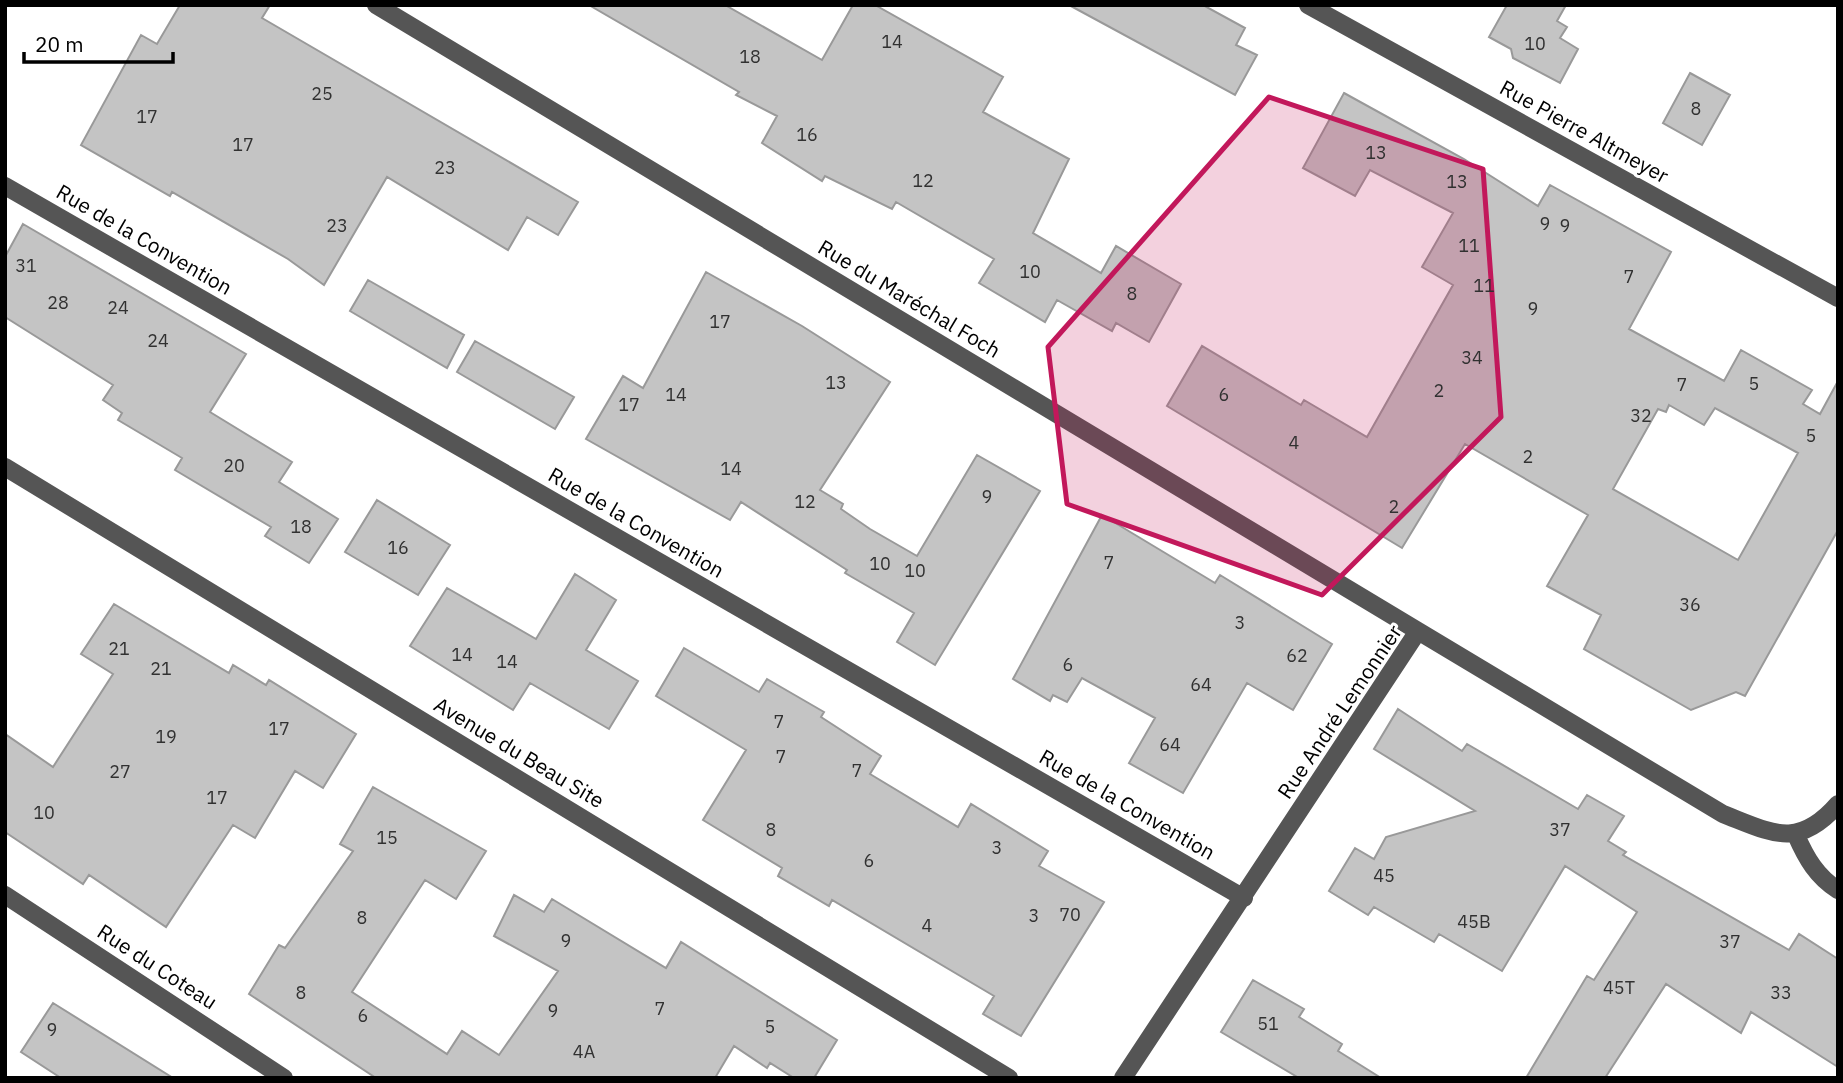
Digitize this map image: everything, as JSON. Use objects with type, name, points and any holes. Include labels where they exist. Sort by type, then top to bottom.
[{"type":"street","name":"Rue du Maréchal Foch","points":[[376,5],[1418,631]]},
{"type":"street","name":"Rue Pierre Altmeyer","points":[[1308,5],[1838,298]]},
{"type":"street","name":"Rue de la Convention","points":[[5,186],[1244,898]]},
{"type":"street","name":"Avenue du Beau Site","points":[[5,467],[1009,1078]]},
{"type":"street","name":"Rue André Lemonnier","points":[[1123,1078],[1418,631],[1723,814],[1760,828],[1796,835]]},
{"type":"street","points":[[1838,804],[1815,825],[1796,835],[1804,854],[1823,881],[1838,890]]},
{"type":"street","name":"Rue du Coteau","points":[[5,895],[284,1078]]},
{"type":"highlighted area","points":[[1269,97],[1483,169],[1501,417],[1322,595],[1067,504],[1048,347]]},
{"type":"building","points":[[180,5],[270,5],[262,18],[578,202],[558,235],[527,217],[508,250],[387,177],[324,285],[288,259],[172,192],[170,196],[81,145],[141,35],[157,44]]},
{"type":"building","points":[[589,5],[725,5],[822,60],[853,5],[875,5],[1003,77],[983,112],[1069,159],[1033,233],[1101,273],[1116,246],[1181,284],[1149,342],[1116,323],[1112,331],[1057,300],[1045,322],[979,283],[994,259],[896,202],[892,209],[825,176],[822,181],[762,143],[777,116],[736,95],[739,92]]},
{"type":"building","points":[[1069,5],[1203,5],[1245,28],[1236,45],[1257,55],[1235,95]]},
{"type":"building","points":[[1507,5],[1566,5],[1557,21],[1567,27],[1560,38],[1578,49],[1560,83],[1513,58],[1511,49],[1489,37]]},
{"type":"building","points":[[1690,73],[1730,95],[1702,145],[1663,123]]},
{"type":"building","points":[[1344,93],[1464,159],[1538,206],[1550,185],[1671,252],[1629,329],[1724,381],[1741,350],[1812,390],[1803,404],[1820,414],[1838,381],[1838,530],[1745,696],[1736,692],[1691,710],[1584,649],[1601,615],[1547,586],[1588,515],[1465,444],[1402,548],[1167,406],[1202,346],[1301,405],[1304,400],[1367,437],[1453,285],[1422,267],[1453,213],[1370,170],[1355,196],[1303,168]],"holes":[[[1669,405],[1704,425],[1715,408],[1798,453],[1738,560],[1613,489],[1658,409],[1666,412]]]},
{"type":"building","points":[[23,224],[246,354],[210,412],[292,462],[279,482],[338,519],[309,563],[265,536],[271,527],[175,470],[182,458],[118,420],[122,413],[103,400],[113,385],[5,317],[5,257]]},
{"type":"building","points":[[706,272],[802,326],[890,382],[820,490],[843,504],[841,509],[870,529],[917,556],[977,455],[1040,491],[935,665],[897,642],[914,613],[845,573],[847,570],[741,502],[730,520],[586,439],[623,376],[643,388]]},
{"type":"building","points":[[368,280],[464,335],[447,368],[350,311]]},
{"type":"building","points":[[475,341],[574,397],[555,429],[457,372]]},
{"type":"building","points":[[377,500],[450,545],[418,595],[345,552]]},
{"type":"building","points":[[1102,515],[1215,583],[1220,575],[1332,644],[1293,710],[1247,683],[1183,793],[1129,763],[1155,718],[1082,678],[1067,702],[1053,695],[1050,701],[1013,679]]},
{"type":"building","points":[[575,574],[616,600],[586,650],[638,681],[609,729],[530,683],[513,710],[410,646],[447,588],[536,639]]},
{"type":"building","points":[[114,604],[229,673],[233,665],[266,685],[269,680],[356,734],[323,788],[295,771],[255,838],[233,825],[166,927],[89,875],[83,884],[5,832],[5,734],[53,767],[113,674],[81,654]]},
{"type":"building","points":[[684,648],[759,692],[767,679],[824,712],[821,717],[881,756],[870,774],[958,827],[971,804],[1048,851],[1039,866],[1104,902],[1021,1036],[983,1014],[994,996],[832,900],[829,906],[778,876],[782,868],[703,820],[746,750],[656,696]]},
{"type":"building","points":[[1398,709],[1462,751],[1467,744],[1578,809],[1587,795],[1624,816],[1608,841],[1626,852],[1623,855],[1789,950],[1799,934],[1838,959],[1838,1067],[1751,1012],[1741,1033],[1666,984],[1605,1078],[1526,1078],[1587,976],[1594,980],[1637,912],[1565,866],[1502,971],[1439,934],[1434,942],[1374,907],[1368,915],[1329,891],[1355,848],[1374,859],[1386,837],[1475,811],[1374,749]]},
{"type":"building","points":[[373,787],[486,851],[456,899],[425,880],[352,992],[447,1054],[462,1031],[499,1055],[558,971],[494,936],[514,895],[544,912],[552,899],[666,968],[681,942],[837,1040],[814,1078],[794,1078],[770,1063],[767,1068],[734,1046],[715,1078],[376,1078],[249,994],[279,945],[285,948],[353,851],[340,844]]},
{"type":"building","points":[[1253,980],[1304,1009],[1299,1017],[1342,1044],[1338,1051],[1381,1078],[1299,1078],[1221,1032]]},
{"type":"building","points":[[53,1003],[173,1078],[61,1078],[21,1052]]}]
